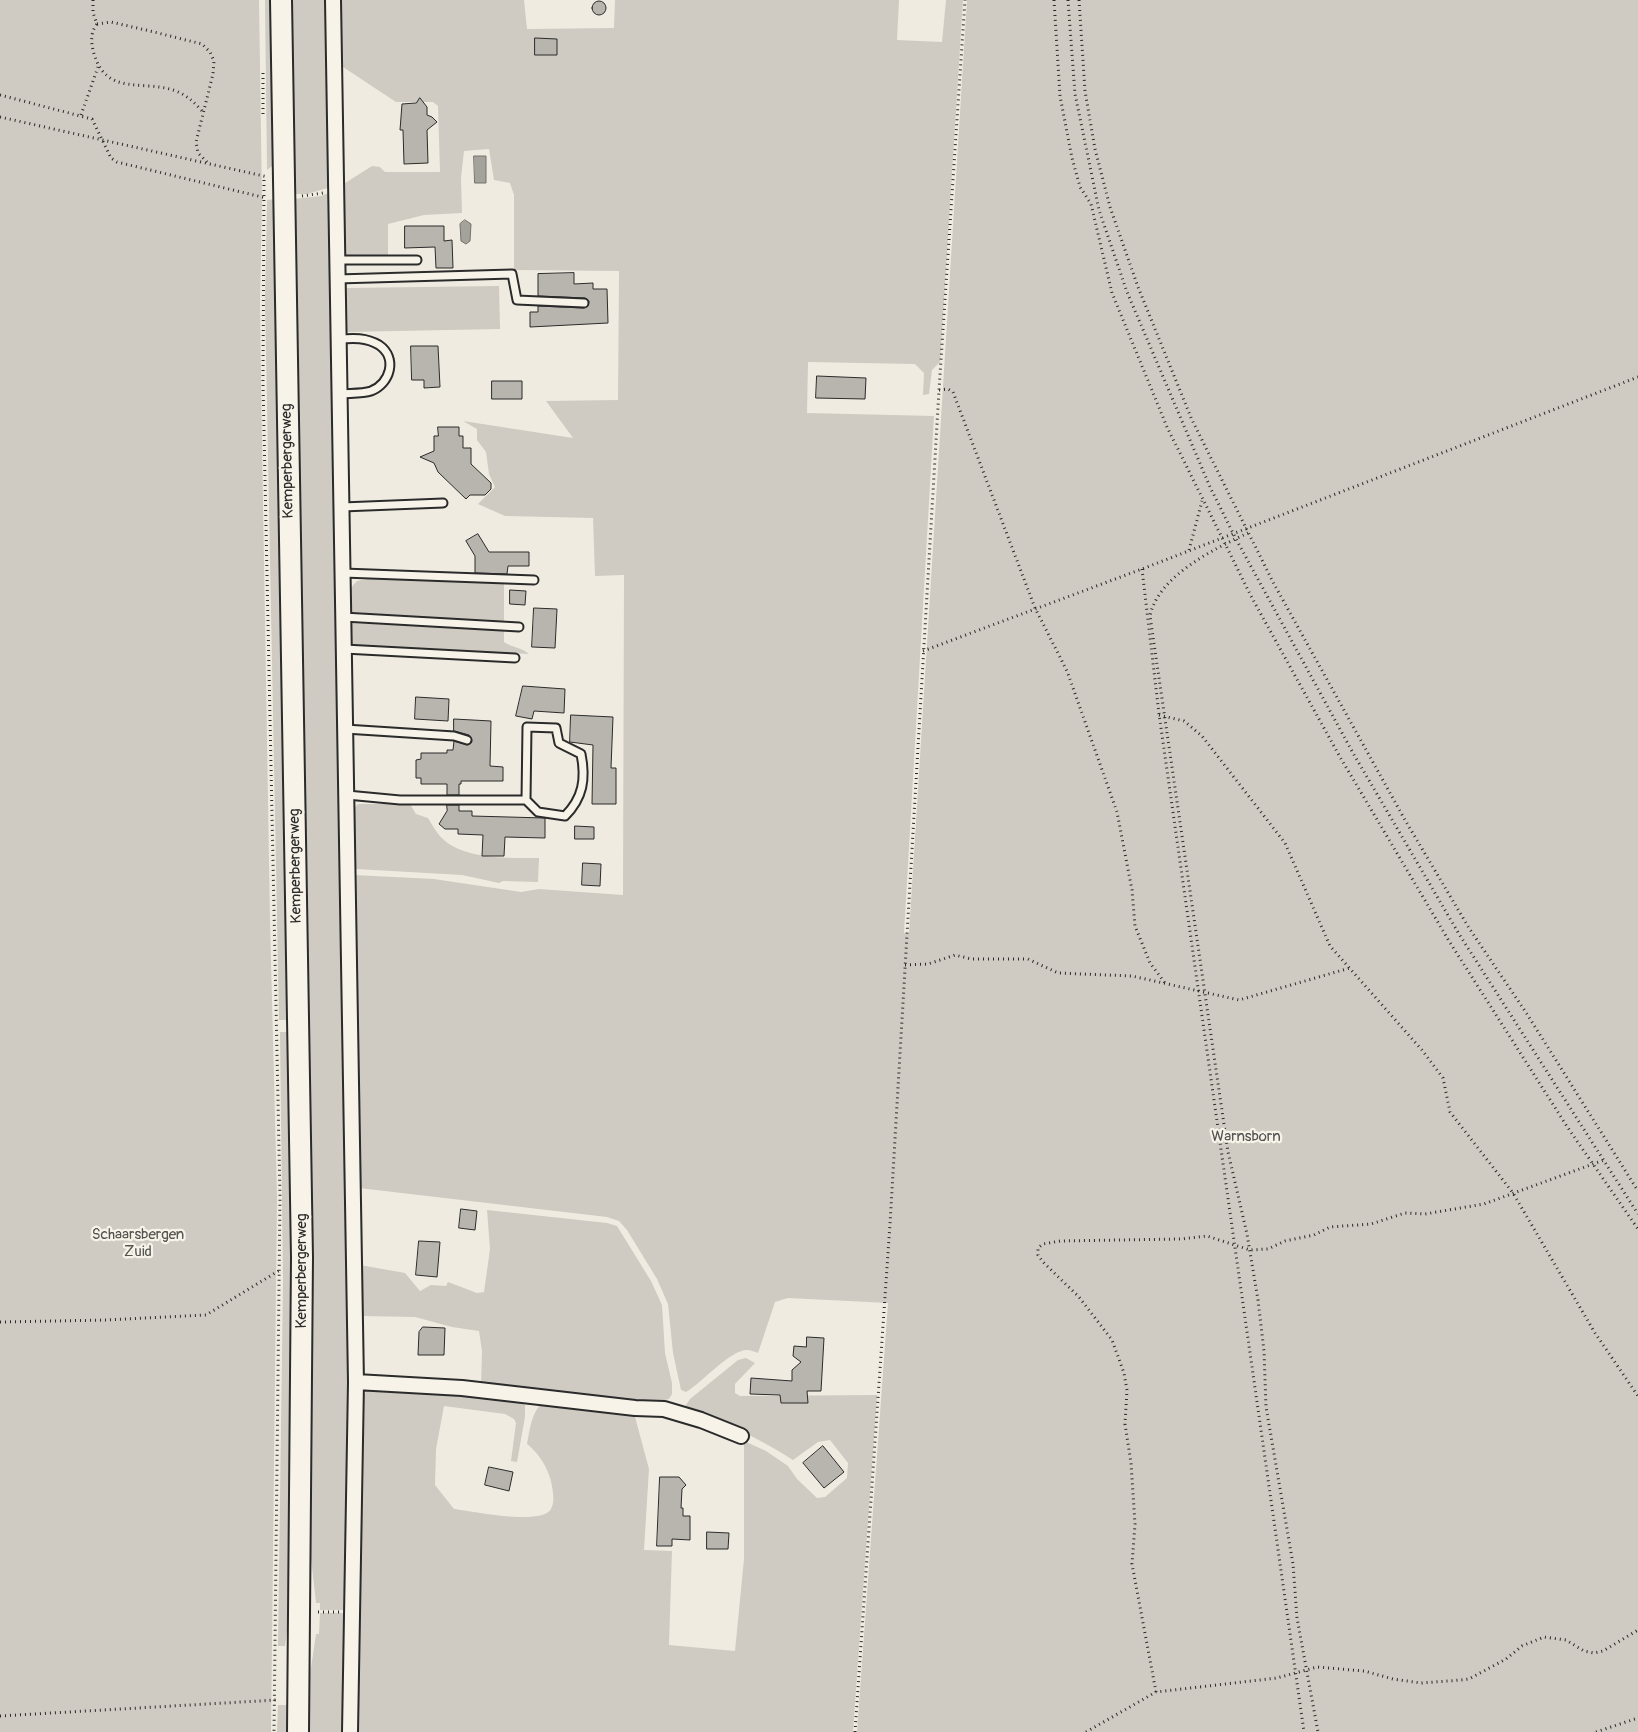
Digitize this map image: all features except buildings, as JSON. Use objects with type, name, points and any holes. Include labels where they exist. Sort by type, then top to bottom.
[{"type":"main road","name":"Kemperbergerweg","points":[[281,0],[302,1257],[298,1732]]},
{"type":"street","points":[[333,0],[356,1382],[350,1732]]},
{"type":"street","points":[[356,1382],[462,1388],[635,1408],[664,1408],[702,1420],[741,1436]]},
{"type":"lane","points":[[337,260],[417,260]]},
{"type":"lane","points":[[337,279],[512,274],[517,300],[584,304]]},
{"type":"lane","points":[[338,339],[357,337],[381,346],[389,358],[390,365],[389,374],[382,384],[370,391],[340,394]]},
{"type":"lane","points":[[342,507],[443,503]]},
{"type":"lane","points":[[343,573],[534,580]]},
{"type":"lane","points":[[344,617],[519,627]]},
{"type":"lane","points":[[344,649],[515,658]]},
{"type":"lane","points":[[347,795],[400,800],[526,800],[538,812],[565,816],[576,804],[585,773],[581,754],[559,743],[556,728],[528,727],[526,800]]},
{"type":"lane","points":[[345,729],[454,736],[467,740]]},
{"type":"path","points":[[93,0],[93,13],[97,24],[92,35],[92,45],[98,66],[104,74],[118,82],[174,90],[188,97],[203,112]]},
{"type":"path","points":[[855,1732],[965,0]]},
{"type":"path","points":[[1054,0],[1060,96],[1065,128],[1080,187],[1090,204],[1112,293],[1167,427],[1220,538],[1340,756],[1449,941],[1593,1164],[1638,1229]]},
{"type":"path","points":[[1068,0],[1075,94],[1099,210],[1135,309],[1210,487],[1236,539],[1353,752],[1459,934],[1638,1214]]},
{"type":"path","points":[[1079,0],[1085,91],[1095,148],[1110,207],[1138,287],[1192,420],[1248,533],[1365,749],[1439,877],[1638,1191]]},
{"type":"path","points":[[97,24],[111,22],[202,44],[210,52],[214,61],[213,74],[196,142],[198,153],[208,164]]},
{"type":"path","points":[[81,115],[98,66]]},
{"type":"path","points":[[0,95],[92,119],[104,140]]},
{"type":"path","points":[[0,117],[208,164],[284,179]]},
{"type":"path","name":"Kemperbergerweg","points":[[104,140],[111,158],[117,162],[264,198],[262,338],[280,1270],[274,1732]]},
{"type":"path","points":[[923,651],[1142,569],[1638,377]]},
{"type":"path","points":[[939,390],[948,389],[953,392],[1035,608],[1067,671],[1117,812],[1132,890],[1135,926],[1150,963],[1165,983]]},
{"type":"path","points":[[1189,550],[1202,500]]},
{"type":"path","points":[[1248,533],[1186,568],[1169,582],[1156,598],[1150,616],[1228,1152],[1250,1250],[1264,1351],[1266,1407],[1292,1564],[1297,1618],[1305,1671],[1318,1732]]},
{"type":"path","points":[[1142,569],[1159,714],[1304,1732]]},
{"type":"path","points":[[1159,714],[1166,718],[1184,721],[1202,736],[1285,843],[1330,946],[1433,1064],[1443,1078],[1450,1112],[1514,1193],[1595,1333],[1638,1396]]},
{"type":"path","points":[[905,965],[928,964],[955,955],[972,959],[1028,959],[1058,973],[1132,976],[1239,1000],[1350,968]]},
{"type":"path","points":[[1156,1692],[1132,1564],[1135,1524],[1131,1463],[1125,1424],[1126,1390],[1124,1373],[1112,1340],[1079,1297],[1043,1262],[1038,1255],[1038,1248],[1042,1244],[1060,1241],[1180,1239],[1208,1236],[1234,1243],[1250,1250],[1268,1250],[1285,1242],[1314,1235],[1330,1228],[1371,1224],[1405,1213],[1425,1214],[1484,1204],[1604,1160]]},
{"type":"path","points":[[0,1322],[107,1320],[206,1315],[280,1270]]},
{"type":"path","points":[[318,1612],[352,1612]]},
{"type":"path","points":[[1086,1732],[1156,1692],[1187,1690],[1296,1674],[1317,1666],[1350,1669],[1421,1683],[1469,1679],[1506,1659],[1522,1646],[1544,1637],[1566,1640],[1584,1651],[1594,1653],[1603,1651],[1638,1630]]},
{"type":"path","points":[[0,1716],[275,1700],[299,1702]]},
{"type":"path","points":[[1596,1732],[1638,1718]]},
{"type":"green space","name":"Schaarsbergen Zuid","points":[[0,0],[259,0],[262,200],[261,383],[270,921],[277,1197],[271,1732],[0,1732]]},
{"type":"green space","points":[[265,0],[273,0],[275,164],[267,170]]},
{"type":"green space","points":[[290,0],[327,0],[331,187],[307,194],[293,194]]},
{"type":"green space","name":"Warnsborn","points":[[339,0],[524,0],[527,29],[614,28],[615,0],[899,0],[897,40],[942,42],[946,0],[963,0],[940,362],[932,370],[929,394],[923,395],[924,373],[915,364],[808,362],[807,413],[934,416],[904,933],[909,934],[967,0],[1638,0],[1638,1732],[857,1732],[888,1303],[788,1298],[775,1302],[758,1353],[747,1350],[740,1351],[686,1392],[681,1390],[673,1353],[668,1304],[657,1279],[627,1230],[619,1221],[607,1217],[359,1188],[354,875],[434,879],[521,892],[539,889],[623,895],[624,575],[595,576],[593,518],[505,516],[478,504],[495,487],[489,474],[486,452],[477,440],[477,429],[463,421],[573,438],[546,401],[618,400],[619,271],[514,270],[514,195],[510,183],[494,180],[489,149],[464,151],[461,178],[462,213],[424,215],[388,224],[388,255],[343,256],[342,185],[372,166],[380,167],[385,172],[440,172],[438,106],[433,102],[396,102],[340,65]]},
{"type":"green space","points":[[331,192],[350,1385],[347,1610],[320,1610],[320,1603],[316,1603],[310,1549],[311,1262],[293,199],[321,196]]},
{"type":"green space","points":[[276,199],[290,1020],[279,1020],[265,302],[267,200]]},
{"type":"green space","points":[[499,286],[500,329],[346,332],[345,288]]},
{"type":"green space","points":[[383,576],[448,578],[504,584],[504,622],[350,612],[350,589],[357,581]]},
{"type":"green space","points":[[350,623],[504,630],[504,642],[529,654],[350,645]]},
{"type":"green space","points":[[358,804],[410,804],[416,814],[428,818],[437,833],[453,847],[490,856],[539,858],[538,882],[503,881],[499,883],[462,875],[356,869],[354,868],[353,809]]},
{"type":"green space","points":[[280,1032],[290,1032],[293,1196],[293,1585],[285,1646],[278,1646],[283,1282]]},
{"type":"green space","points":[[487,1210],[607,1223],[617,1226],[651,1281],[662,1305],[665,1353],[672,1383],[672,1394],[669,1399],[642,1406],[481,1386],[482,1351],[479,1331],[452,1327],[415,1317],[361,1316],[360,1265],[405,1273],[420,1291],[431,1285],[446,1286],[448,1282],[477,1293],[484,1292],[490,1249]]},
{"type":"green space","points":[[746,1358],[755,1363],[735,1384],[735,1393],[740,1396],[877,1395],[853,1732],[356,1732],[362,1397],[371,1386],[518,1398],[525,1405],[525,1417],[517,1462],[511,1461],[516,1423],[514,1419],[505,1414],[444,1406],[436,1449],[435,1485],[454,1509],[506,1516],[521,1517],[545,1514],[552,1506],[553,1495],[549,1474],[540,1457],[527,1444],[533,1416],[543,1402],[630,1412],[635,1417],[649,1469],[644,1550],[672,1551],[669,1645],[735,1651],[744,1559],[744,1441],[766,1451],[788,1466],[797,1479],[817,1498],[825,1497],[847,1478],[848,1463],[830,1440],[818,1442],[793,1460],[740,1431],[684,1408],[690,1399],[738,1360]]},
{"type":"green space","points":[[320,1613],[346,1613],[345,1732],[307,1732],[308,1688],[316,1634],[319,1634]]},
{"type":"green space","points":[[278,1705],[287,1705],[290,1732],[277,1732]]},
{"type":"shaded area","points":[[474,156],[486,156],[486,183],[475,183]]},
{"type":"shaded area","points":[[465,220],[471,224],[470,241],[466,244],[461,241],[460,224]]}]
